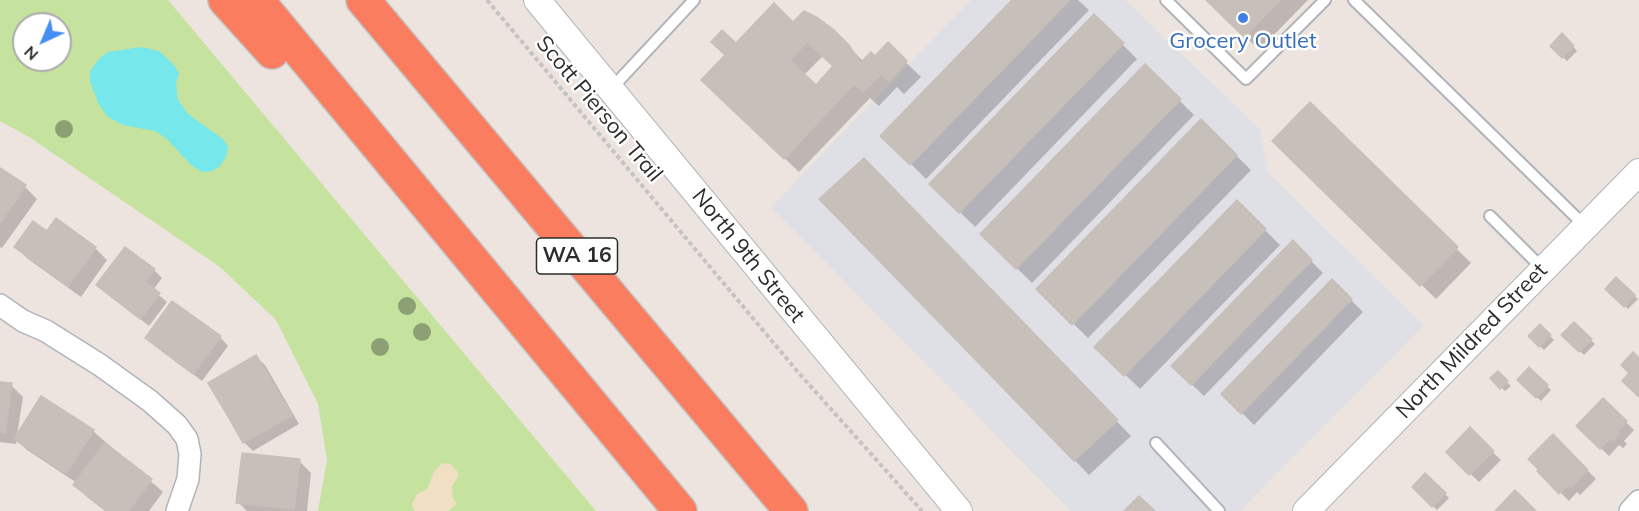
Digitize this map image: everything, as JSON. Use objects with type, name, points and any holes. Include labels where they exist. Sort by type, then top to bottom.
[{"type":"highway","points":[[225,0],[628,449]]},
{"type":"highway","points":[[257,0],[680,511]]},
{"type":"highway","name":"WA 16","points":[[363,0],[791,511]]},
{"type":"street","name":"North 9th Street","points":[[537,0],[959,511]]},
{"type":"street","name":"North Mildred Street","points":[[1306,511],[1639,172]]},
{"type":"street","points":[[0,305],[100,366],[150,401],[177,425],[187,439],[190,454],[188,479],[177,511]]},
{"type":"street","points":[[0,321],[23,321]]},
{"type":"street","points":[[1630,511],[1639,501]]},
{"type":"lane","points":[[610,89],[694,0]]},
{"type":"lane","points":[[1166,0],[1246,79],[1324,0]]},
{"type":"lane","points":[[1354,0],[1586,226]]},
{"type":"lane","points":[[1490,216],[1543,270]]},
{"type":"lane","points":[[1156,443],[1219,511]]},
{"type":"path","name":"Scott Pierson Trail","points":[[487,0],[797,371],[922,511]]},
{"type":"shaded area","points":[[971,0],[1125,0],[1260,129],[1268,173],[1424,325],[1240,511],[1071,511],[771,207]]},
{"type":"green space","points":[[0,0],[168,0],[596,511],[318,511],[327,460],[318,404],[276,320],[220,267],[29,137],[0,121]]},
{"type":"sand","points":[[442,463],[451,464],[459,475],[452,486],[453,498],[457,504],[448,511],[414,511],[412,505],[417,494],[427,489],[434,472]]},
{"type":"water","points":[[141,47],[159,51],[174,65],[179,74],[176,83],[178,100],[188,114],[224,140],[228,147],[226,157],[220,166],[212,171],[202,172],[191,165],[167,139],[155,131],[123,125],[108,117],[98,103],[90,81],[90,71],[99,59],[108,52]]},
{"type":"building","points":[[1012,0],[1070,0],[910,165],[880,136]]},
{"type":"building","name":"Grocery Outlet","points":[[1206,0],[1280,0],[1244,37]]},
{"type":"building","points":[[774,3],[793,22],[804,11],[818,18],[849,45],[860,63],[871,52],[875,56],[888,42],[907,61],[889,81],[881,74],[863,92],[854,84],[784,159],[701,80],[725,55],[711,42],[722,30],[736,43]],"holes":[[[807,42],[833,66],[816,85],[790,60]]]},
{"type":"building","points":[[1094,14],[1124,43],[959,213],[929,184]]},
{"type":"building","points":[[1562,33],[1574,46],[1562,58],[1550,46]]},
{"type":"building","points":[[1145,64],[1181,99],[1016,269],[980,234]]},
{"type":"building","points":[[1310,102],[1458,247],[1420,286],[1272,141]]},
{"type":"building","points":[[1201,119],[1237,155],[1072,325],[1036,289]]},
{"type":"building","points":[[864,158],[1118,420],[1074,461],[819,199]]},
{"type":"building","points":[[0,168],[26,185],[0,223]]},
{"type":"building","points":[[1237,200],[1266,229],[1124,376],[1094,347]]},
{"type":"building","points":[[56,218],[96,247],[68,286],[14,247],[33,221],[47,231]]},
{"type":"building","points":[[1293,240],[1312,260],[1191,385],[1171,366]]},
{"type":"building","points":[[125,247],[155,269],[145,282],[160,293],[140,319],[96,285]]},
{"type":"building","points":[[1616,277],[1635,295],[1624,307],[1605,289]]},
{"type":"building","points":[[1332,279],[1352,299],[1241,414],[1221,394]]},
{"type":"building","points":[[172,301],[221,336],[193,374],[145,338]]},
{"type":"building","points":[[1574,322],[1592,339],[1579,352],[1561,335]]},
{"type":"building","points":[[1540,324],[1551,335],[1539,347],[1528,336]]},
{"type":"building","points":[[1633,352],[1639,358],[1639,397],[1622,381],[1629,373],[1621,365]]},
{"type":"building","points":[[256,355],[273,384],[226,413],[208,383]]},
{"type":"building","points":[[1529,367],[1548,385],[1536,398],[1517,380]]},
{"type":"building","points":[[1498,371],[1508,381],[1500,389],[1490,378]]},
{"type":"building","points":[[0,382],[12,383],[5,433],[0,432]]},
{"type":"building","points":[[273,384],[292,415],[243,443],[226,413]]},
{"type":"building","points":[[41,396],[94,430],[66,473],[14,439]]},
{"type":"building","points":[[1603,398],[1627,421],[1617,432],[1619,434],[1613,441],[1610,438],[1600,449],[1576,426]]},
{"type":"building","points":[[1470,427],[1494,451],[1469,475],[1446,452]]},
{"type":"building","points":[[1553,434],[1588,470],[1571,487],[1568,485],[1559,494],[1528,459]]},
{"type":"building","points":[[105,443],[152,479],[128,511],[107,511],[73,485]]},
{"type":"building","points":[[242,453],[300,459],[294,509],[236,503]]},
{"type":"building","points":[[1425,473],[1446,493],[1432,507],[1412,487]]},
{"type":"building","points":[[1515,490],[1536,511],[1495,511]]},
{"type":"building","points":[[1139,496],[1155,511],[1124,511]]},
{"type":"place","name":"Grocery Outlet","points":[[1243,18]]}]
